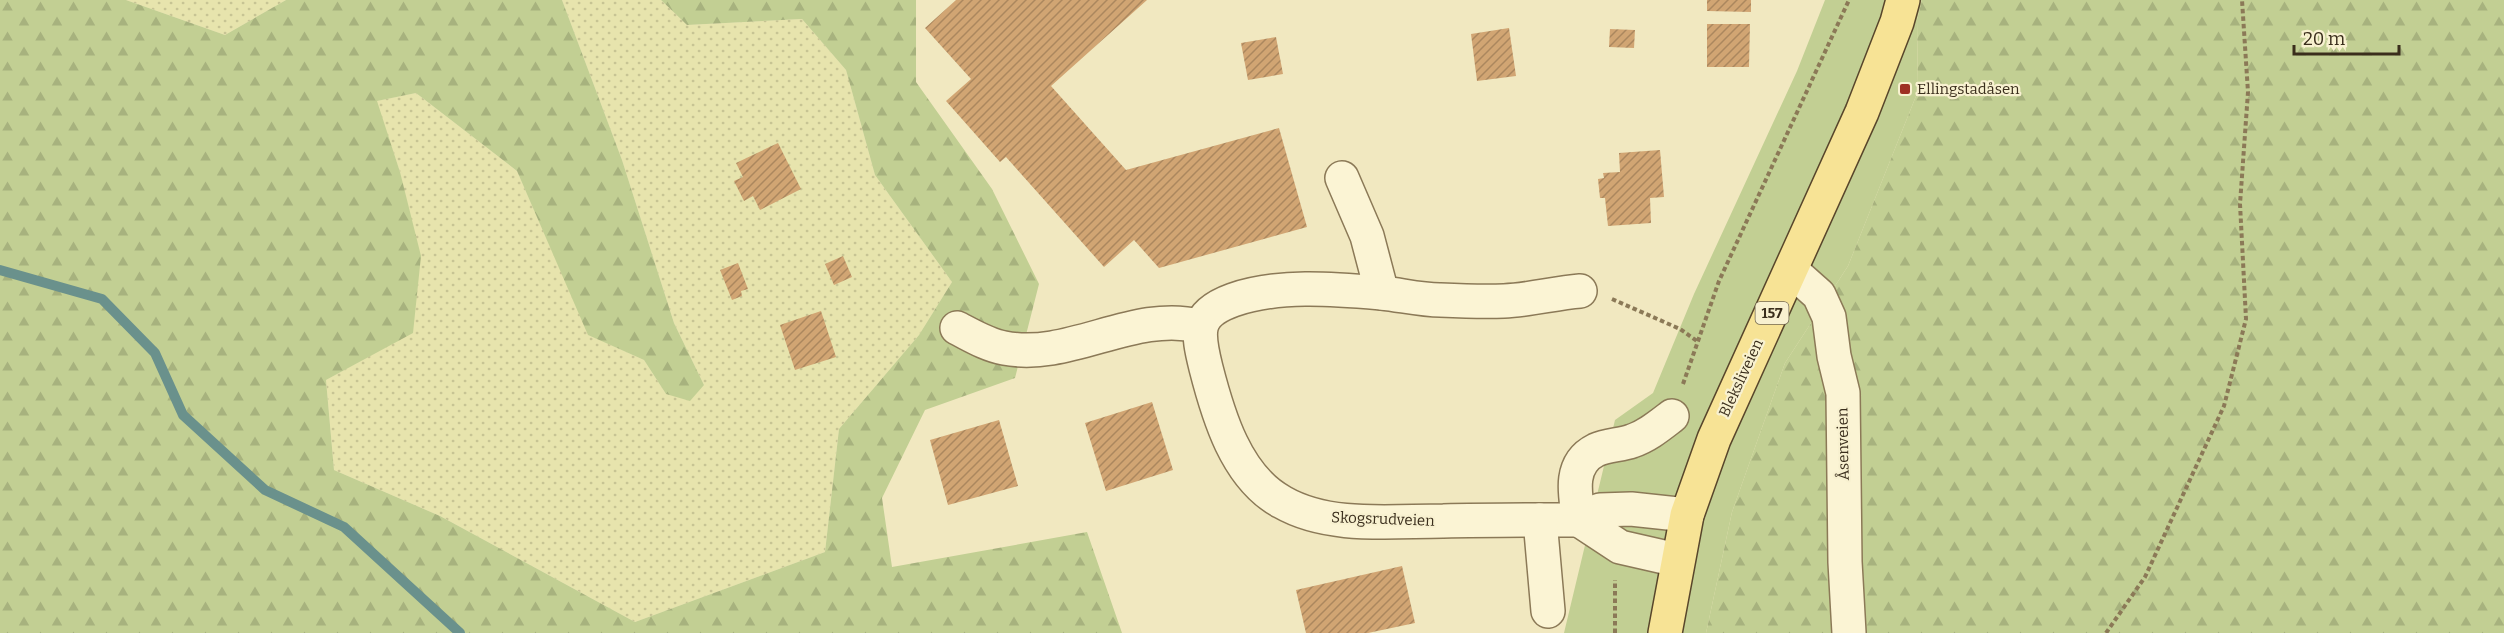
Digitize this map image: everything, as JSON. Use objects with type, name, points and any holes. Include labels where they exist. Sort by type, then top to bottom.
[{"type":"main road","name":"Bleksliveien","points":[[1665,633],[1687,515],[1713,439],[1792,271],[1862,112],[1903,0]]},
{"type":"street","points":[[1342,178],[1366,236],[1382,293]]},
{"type":"street","name":"Åsenveien","points":[[1792,271],[1819,295],[1829,317],[1834,356],[1843,393],[1849,633]]},
{"type":"street","points":[[957,328],[1002,348],[1029,350],[1156,322],[1179,321],[1200,326],[1209,312],[1233,300],[1266,292],[1304,289],[1382,293],[1438,300],[1506,301],[1580,291]]},
{"type":"street","name":"Skogsrudveien","points":[[1200,326],[1202,349],[1214,400],[1234,449],[1256,480],[1282,502],[1325,518],[1377,522],[1579,520],[1600,510],[1631,509],[1687,515]]},
{"type":"street","points":[[1672,416],[1649,433],[1631,441],[1596,450],[1581,460],[1576,472],[1575,495],[1579,520],[1620,547],[1677,560]]},
{"type":"street","points":[[1540,520],[1548,611]]},
{"type":"path","points":[[1672,416],[1697,341],[1732,252],[1849,0]]},
{"type":"path","points":[[2106,633],[2145,577],[2224,406],[2246,319],[2240,204],[2248,92],[2242,0]]},
{"type":"path","points":[[1580,291],[1622,302],[1680,329],[1697,341]]},
{"type":"shaded area","points":[[126,0],[286,0],[225,35]]},
{"type":"shaded area","points":[[562,0],[661,0],[687,25],[802,19],[846,70],[875,175],[952,282],[919,335],[839,429],[825,552],[635,622],[440,516],[334,470],[326,380],[413,332],[400,172],[376,101],[416,93],[517,171],[589,335],[644,360],[666,394],[704,385],[674,323],[622,160]]},
{"type":"green space","points":[[0,0],[126,0],[225,35],[286,0],[562,0],[622,160],[674,323],[704,385],[690,401],[666,394],[644,360],[588,335],[517,171],[416,93],[377,101],[400,172],[421,256],[413,333],[326,380],[334,470],[440,516],[635,622],[825,552],[839,429],[919,335],[952,282],[875,175],[846,70],[802,19],[687,25],[661,0],[916,0],[916,82],[992,189],[1039,284],[1015,378],[925,410],[882,498],[892,567],[1087,532],[1122,633],[0,633]]},
{"type":"green space","points":[[1825,0],[1922,0],[1917,20],[1918,91],[1848,266],[1785,363],[1732,512],[1706,633],[1564,633],[1615,420],[1653,393],[1694,294],[1797,71]]},
{"type":"green space","points":[[1922,0],[2504,0],[2504,633],[1706,633],[1732,512],[1785,363],[1848,266],[1918,91],[1917,20]]},
{"type":"building","points":[[956,0],[1147,0],[1051,86],[1126,170],[1279,128],[1307,227],[1159,268],[1134,240],[1104,267],[1006,157],[1000,162],[946,101],[971,79],[925,28]]},
{"type":"building","points":[[1707,0],[1751,0],[1751,12],[1707,11]]},
{"type":"building","points":[[1707,24],[1750,24],[1749,67],[1707,67]]},
{"type":"building","points":[[1509,28],[1516,76],[1477,81],[1471,34]]},
{"type":"building","points":[[1610,29],[1635,30],[1634,48],[1609,47]]},
{"type":"building","points":[[1276,37],[1283,74],[1248,80],[1241,43]]},
{"type":"building","points":[[778,143],[801,189],[760,210],[753,196],[744,201],[734,181],[743,177],[736,163]]},
{"type":"building","points":[[1660,150],[1664,197],[1650,198],[1651,223],[1608,226],[1605,198],[1600,198],[1598,179],[1604,178],[1603,173],[1620,172],[1619,153]]},
{"type":"building","points":[[843,256],[852,277],[834,285],[825,264]]},
{"type":"building","points":[[738,263],[748,289],[741,291],[742,296],[732,300],[720,270]]},
{"type":"building","points":[[821,311],[836,357],[795,370],[780,325]]},
{"type":"building","points":[[1152,402],[1173,470],[1106,491],[1085,423]]},
{"type":"building","points":[[999,420],[1018,486],[948,505],[930,440]]},
{"type":"building","points":[[1402,566],[1415,623],[1368,633],[1306,633],[1296,590]]},
{"type":"waterway","points":[[0,270],[102,299],[155,353],[183,415],[265,490],[344,527],[460,633]]},
{"type":"place","name":"Ellingstadåsen","points":[[1905,89]]}]
